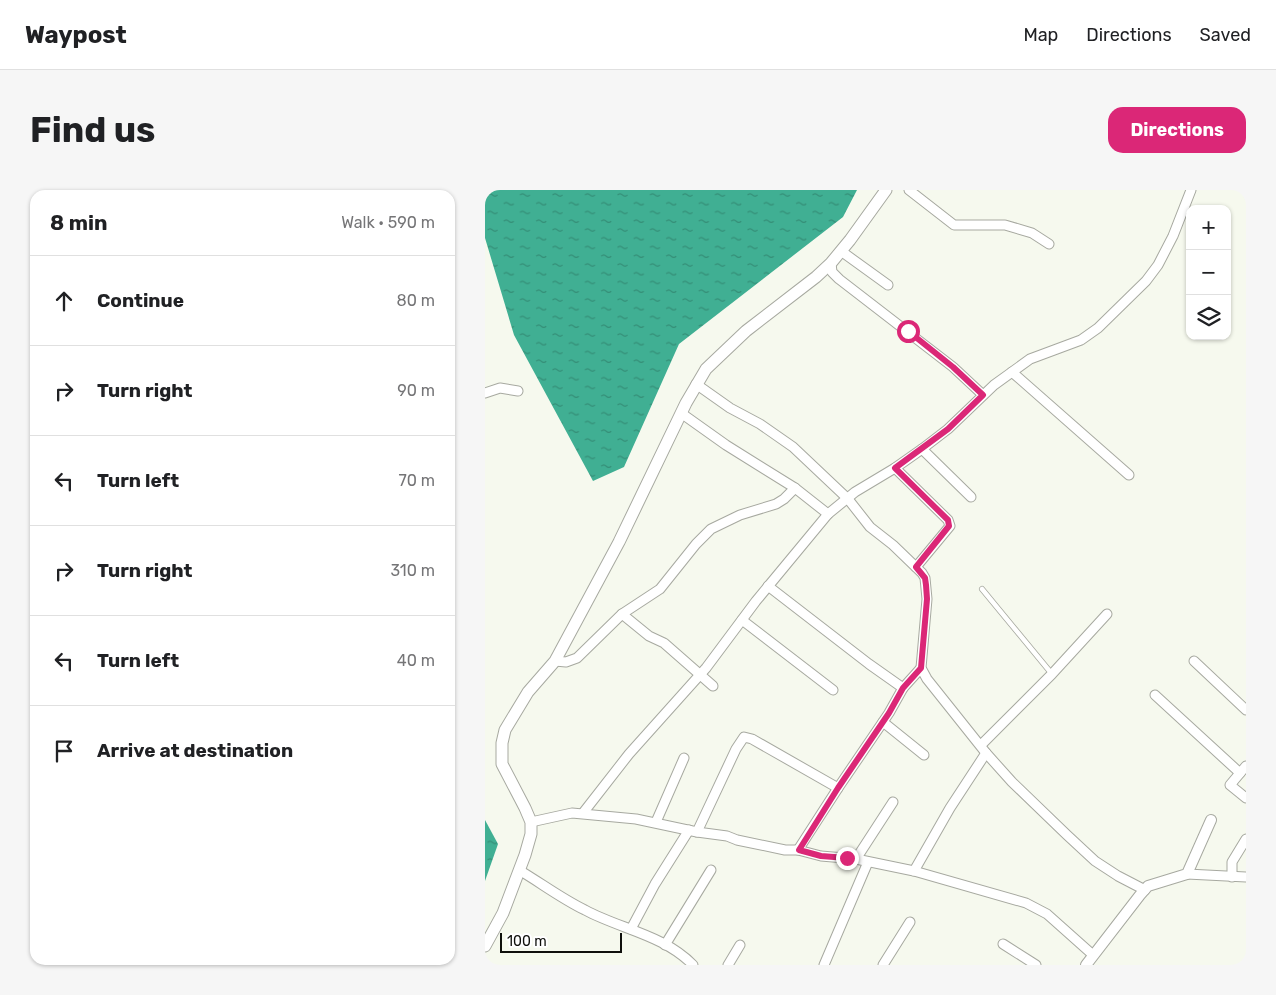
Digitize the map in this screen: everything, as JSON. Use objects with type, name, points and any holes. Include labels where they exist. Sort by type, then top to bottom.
[{"type":"main road","points":[[485,946],[503,913],[531,834],[531,822],[502,764],[502,743],[505,730],[523,700],[555,661],[619,542],[681,413],[706,369],[746,331],[816,277],[831,263],[866,219],[885,190]]},
{"type":"street","points":[[909,190],[954,225],[1005,225],[1032,233],[1049,244]]},
{"type":"street","points":[[583,814],[629,754],[701,674],[741,620],[828,514],[855,492],[922,449],[948,429],[983,395],[1030,359],[1081,340],[1098,328],[1147,281],[1158,265],[1173,236],[1191,190]]},
{"type":"street","points":[[841,250],[888,285]]},
{"type":"street","points":[[831,263],[832,272],[953,367],[983,395]]},
{"type":"street","points":[[1012,372],[1129,475]]},
{"type":"street","points":[[696,384],[730,408],[761,424],[793,447],[848,499],[871,527],[916,567],[925,578],[927,599],[921,668],[939,697],[983,749],[1046,815],[1095,861],[1145,890]]},
{"type":"street","points":[[485,393],[500,388],[518,391]]},
{"type":"street","points":[[681,413],[726,445],[795,488],[828,514]]},
{"type":"street","points":[[922,449],[971,497]]},
{"type":"street","points":[[895,468],[948,520],[949,526],[916,567]]},
{"type":"street","points":[[555,661],[566,662],[577,658],[621,614],[660,589],[696,544],[711,529],[740,514],[776,504],[784,500],[795,488]]},
{"type":"street","points":[[768,586],[903,688]]},
{"type":"street","points":[[621,614],[649,636],[664,643],[713,686]]},
{"type":"street","points":[[914,871],[983,749],[1107,614]]},
{"type":"street","points":[[741,620],[833,690]]},
{"type":"street","points":[[1194,661],[1246,710]]},
{"type":"street","points":[[799,850],[883,722],[903,688],[921,668]]},
{"type":"street","points":[[1155,695],[1243,770],[1230,785],[1246,798]]},
{"type":"street","points":[[883,722],[924,755]]},
{"type":"street","points":[[631,929],[655,884],[693,831],[744,737],[751,739],[838,788]]},
{"type":"street","points":[[656,822],[684,758]]},
{"type":"street","points":[[856,859],[893,802]]},
{"type":"street","points":[[531,822],[571,813],[656,822],[785,850],[799,850],[821,856],[856,859],[914,871],[1031,906],[1047,914],[1093,955]]},
{"type":"street","points":[[1187,874],[1211,820]]},
{"type":"street","points":[[1232,877],[1232,862],[1246,839]]},
{"type":"street","points":[[824,965],[868,862]]},
{"type":"street","points":[[519,870],[584,910],[639,931],[665,945],[693,965]]},
{"type":"street","points":[[665,945],[711,870]]},
{"type":"street","points":[[1086,965],[1149,886],[1187,874],[1246,877]]},
{"type":"street","points":[[885,964],[910,922]]},
{"type":"street","points":[[727,965],[740,944]]},
{"type":"street","points":[[1003,944],[1036,965]]},
{"type":"lane","points":[[982,589],[1052,674]]},
{"type":"water","points":[[485,190],[857,190],[843,217],[679,344],[624,467],[593,481],[514,335],[485,238]]},
{"type":"water","points":[[485,820],[498,844],[485,881]]},
{"type":"route","points":[[847,858],[821,856],[799,850],[889,713],[903,688],[921,668],[927,599],[925,578],[916,567],[949,526],[948,520],[895,468],[948,429],[983,395],[953,367],[908,331]]}]
